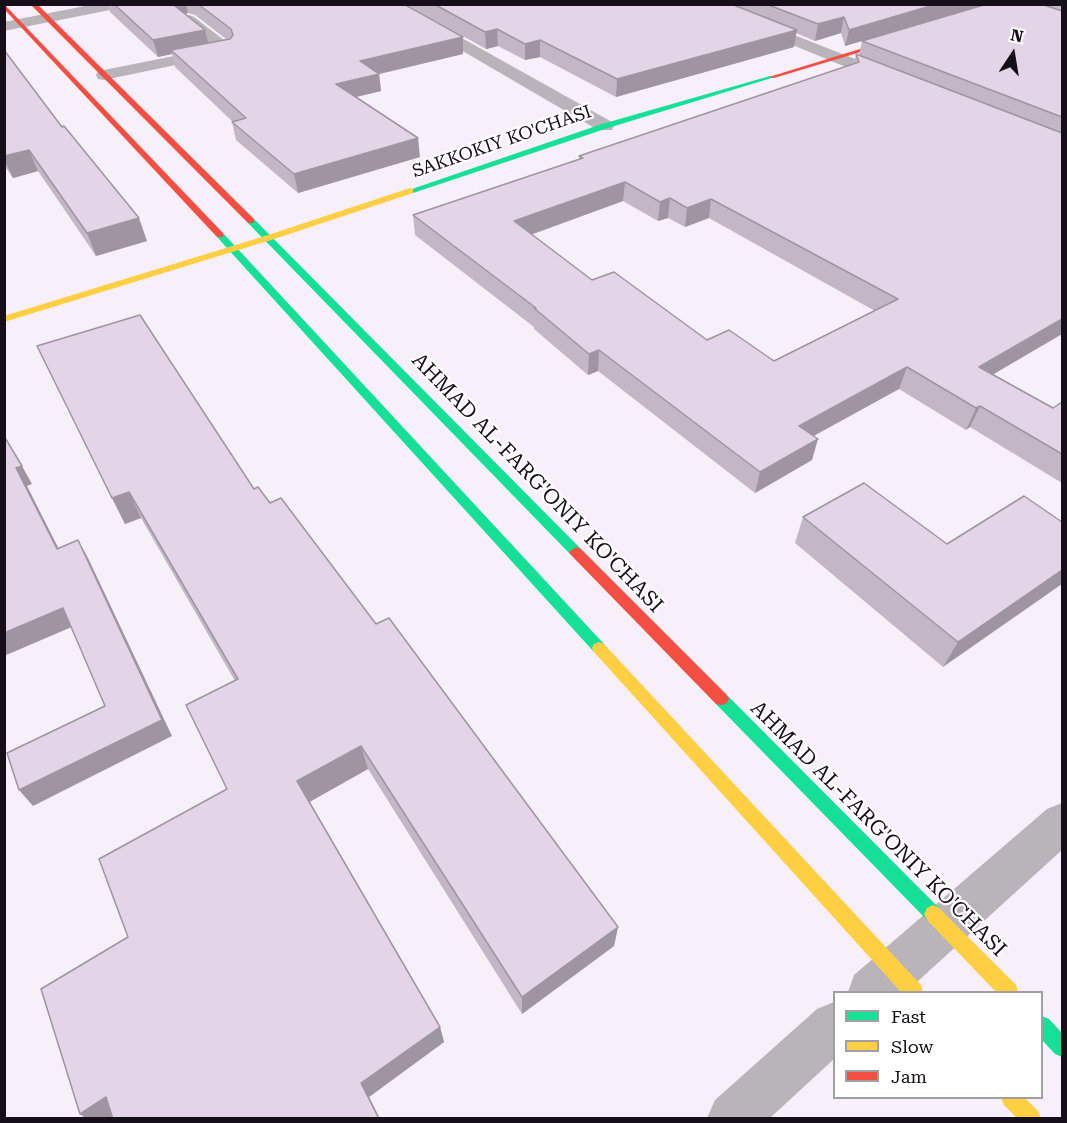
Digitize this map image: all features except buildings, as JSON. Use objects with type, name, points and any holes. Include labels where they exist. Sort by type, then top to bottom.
[{"type":"main road","name":"AHMAD AL-FARG'ONIY KO'CHASI","points":[[33,4],[268,238],[1007,991]]},
{"type":"main road","points":[[4,5],[233,249],[893,985]]},
{"type":"main road","name":"SAKKOKIY KO'CHASI","points":[[4,319],[268,238],[605,126],[912,35]]},
{"type":"main road","points":[[1043,1028],[1062,1047]]},
{"type":"main road","points":[[1012,1099],[1030,1119]]},
{"type":"street","points":[[4,27],[120,4]]},
{"type":"street","points":[[389,4],[605,126]]},
{"type":"street","points":[[701,4],[913,88]]},
{"type":"street","points":[[104,75],[227,50],[189,20]]},
{"type":"street","points":[[893,985],[944,927],[1062,822]]},
{"type":"street","points":[[733,1119],[833,1027]]},
{"type":"traffic: fast","points":[[410,191],[605,126],[772,77]]},
{"type":"traffic: fast","points":[[251,221],[576,552]]},
{"type":"traffic: fast","points":[[220,235],[599,648]]},
{"type":"traffic: fast","points":[[721,699],[933,914]]},
{"type":"traffic: fast","points":[[1043,1027],[1062,1047]]},
{"type":"traffic: slow","points":[[4,319],[268,238],[410,191]]},
{"type":"traffic: slow","points":[[599,648],[913,991]]},
{"type":"traffic: slow","points":[[933,914],[1008,991]]},
{"type":"traffic: slow","points":[[1012,1099],[1031,1118]]},
{"type":"traffic: jam","points":[[33,4],[251,221]]},
{"type":"traffic: jam","points":[[4,5],[220,235]]},
{"type":"traffic: jam","points":[[772,77],[902,38]]},
{"type":"traffic: jam","points":[[576,552],[721,699]]}]
